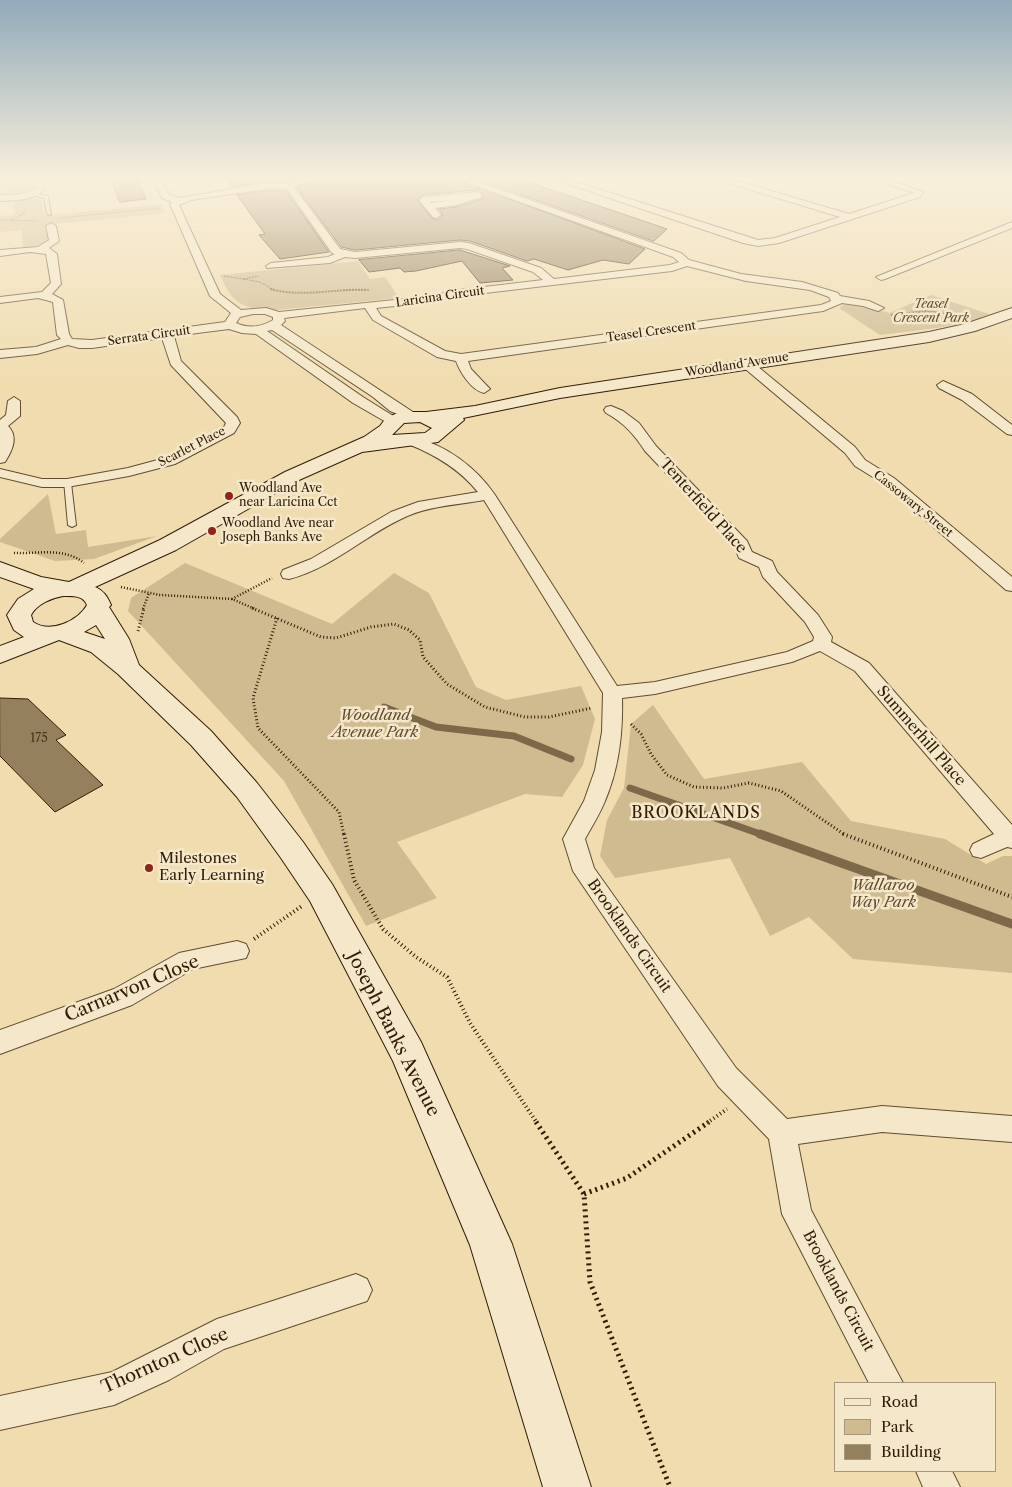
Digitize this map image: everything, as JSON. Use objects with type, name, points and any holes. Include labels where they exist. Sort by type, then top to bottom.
[{"type":"street","points":[[193,247],[215,296],[239,314]]},
{"type":"street","points":[[333,247],[336,251],[344,254],[355,255],[435,247]]},
{"type":"street","points":[[474,247],[537,270],[553,283]]},
{"type":"street","points":[[655,247],[677,255],[686,262],[706,265],[746,278],[812,286],[834,295],[837,299],[878,308]]},
{"type":"street","points":[[881,277],[956,247]]},
{"type":"street","points":[[0,253],[41,249],[49,251],[52,254],[56,284],[45,295]]},
{"type":"street","points":[[273,266],[330,260],[344,254]]},
{"type":"street","name":"Laricina Circuit","points":[[275,320],[333,308],[369,306],[672,268],[686,262]]},
{"type":"street","points":[[0,300],[45,295],[53,296],[58,300],[63,335],[68,341]]},
{"type":"street","name":"Teasel Crescent","points":[[369,306],[377,318],[442,354],[461,358],[824,308],[833,305],[837,302],[837,299]]},
{"type":"street","points":[[275,320],[257,329],[240,329],[231,324],[231,318],[239,314],[261,311],[275,320],[378,394],[395,408],[430,423],[469,461],[474,476]]},
{"type":"street","name":"Woodland Avenue","points":[[0,633],[19,615],[27,604],[40,595],[70,589],[96,579],[168,545],[292,476],[371,440],[390,426],[430,423],[475,411],[560,393],[929,337],[969,328],[1006,316]]},
{"type":"street","name":"Serrata Circuit","points":[[0,354],[37,350],[68,341],[79,344],[92,344],[231,324]]},
{"type":"street","points":[[257,329],[358,400],[390,426],[392,436],[443,453],[474,476],[488,495],[612,703],[655,688],[792,656],[821,644]]},
{"type":"street","name":"Scarlet Place","points":[[0,473],[42,483],[67,483],[150,467],[170,460],[229,430],[233,423],[230,417],[175,362],[167,334]]},
{"type":"street","points":[[461,358],[465,370],[484,389]]},
{"type":"street","name":"Cassowary Street","points":[[747,364],[850,450],[860,463],[889,480],[1012,586]]},
{"type":"street","points":[[943,385],[967,397],[1012,431]]},
{"type":"street","points":[[0,459],[7,448],[6,432],[0,426],[13,416],[14,401]]},
{"type":"street","name":"Tenterfield Place","points":[[611,410],[630,421],[641,433],[650,448],[741,544],[745,555],[766,564],[769,573],[812,619],[823,637],[821,644]]},
{"type":"street","name":"Woodland Avenue","points":[[336,455],[392,441],[431,438],[430,423]]},
{"type":"street","points":[[289,574],[317,562],[396,515],[418,507],[488,495]]},
{"type":"street","name":"Woodland Avenue","points":[[0,655],[86,623],[94,616],[98,606],[168,545]]},
{"type":"street","points":[[4,561],[36,583],[92,594],[97,599],[98,606]]},
{"type":"street","points":[[0,579],[10,593],[19,615]]},
{"type":"street","name":"Joseph Banks Avenue","points":[[98,606],[117,639],[128,668]]},
{"type":"street","name":"Joseph Banks Avenue","points":[[19,615],[20,623],[28,630],[42,634],[57,633],[93,642],[128,668],[201,738],[247,790],[321,892],[408,1054],[490,1244],[567,1487]]},
{"type":"street","name":"Summerhill Place","points":[[821,644],[862,667],[1010,838]]},
{"type":"street","name":"Brooklands Circuit","points":[[612,703],[614,722],[608,758],[597,796],[574,839],[584,871],[727,1077],[782,1132],[797,1214],[886,1382]]},
{"type":"street","points":[[981,850],[1010,838]]},
{"type":"street","name":"Carnarvon Close","points":[[0,1042],[123,997],[188,960],[237,951]]},
{"type":"street","points":[[782,1132],[882,1118],[1012,1129]]},
{"type":"street","name":"Thornton Close","points":[[0,1413],[114,1388],[156,1368],[216,1335],[356,1290]]},
{"type":"street","points":[[934,1472],[942,1487]]},
{"type":"lane","points":[[67,483],[72,525]]},
{"type":"path","points":[[202,269],[209,270],[216,275],[243,279],[273,272],[277,269],[273,266]]},
{"type":"path","points":[[4,561],[29,555],[64,552],[79,557],[96,579],[120,587],[160,595],[232,599],[321,637],[336,638],[371,627],[394,624],[409,630],[420,640],[423,657],[447,684],[485,707],[525,717],[549,716],[612,703],[635,726],[650,754],[667,775],[694,787],[723,788],[749,783],[781,791],[844,835],[1012,897]]},
{"type":"path","points":[[232,599],[270,579],[289,574]]},
{"type":"path","points":[[277,618],[253,698],[258,728],[339,812],[354,880],[383,928],[416,957],[447,977],[470,1023],[584,1194],[590,1282],[670,1487]]},
{"type":"path","points":[[237,951],[321,892]]},
{"type":"path","points":[[584,1194],[627,1178],[746,1096]]},
{"type":"green space","points":[[358,261],[370,279],[385,277],[399,298],[267,311],[249,307],[237,301],[229,292],[220,275]]},
{"type":"green space","name":"Teasel Crescent Park","points":[[931,295],[989,314],[951,325],[880,335],[839,308],[848,301],[889,313]]},
{"type":"green space","points":[[48,494],[56,534],[86,530],[88,547],[157,536],[94,559],[55,561],[0,542],[0,539]]},
{"type":"green space","name":"Woodland Avenue Park","points":[[185,563],[332,624],[394,573],[429,593],[476,687],[506,700],[581,686],[595,719],[583,765],[562,797],[525,794],[397,842],[437,898],[366,926],[284,781],[128,611],[131,598]]},
{"type":"green space","name":"Wallaroo Way Park","points":[[653,705],[704,779],[802,762],[851,821],[945,839],[986,864],[1003,856],[1012,856],[1012,973],[853,959],[809,917],[770,936],[730,858],[615,878],[600,856],[607,820],[624,788],[631,724]]},
{"type":"building","points":[[270,247],[326,247],[329,252],[280,259]]},
{"type":"building","points":[[343,247],[382,247],[355,250]]},
{"type":"building","points":[[488,247],[641,247],[645,249],[629,264],[603,260],[568,270],[534,259],[527,261]]},
{"type":"building","points":[[460,250],[510,266],[502,268],[513,280],[480,283],[462,261],[416,271],[404,272],[400,268],[369,272],[359,260]]},
{"type":"building","points":[[0,698],[28,699],[66,735],[56,740],[103,785],[55,812],[0,756]]},
{"type":"waterway","points":[[384,707],[436,727],[514,736],[571,759]]},
{"type":"waterway","points":[[630,788],[763,835]]},
{"type":"waterway","points":[[760,834],[1012,924]]},
{"type":"place","name":"Woodland Ave near Laricina Cct","points":[[229,496]]},
{"type":"place","name":"Woodland Ave near Joseph Banks Ave","points":[[212,531]]},
{"type":"place","name":"Milestones Early Learning","points":[[149,868]]},
{"type":"district","name":"BROOKLANDS","points":[[696,813]]}]
